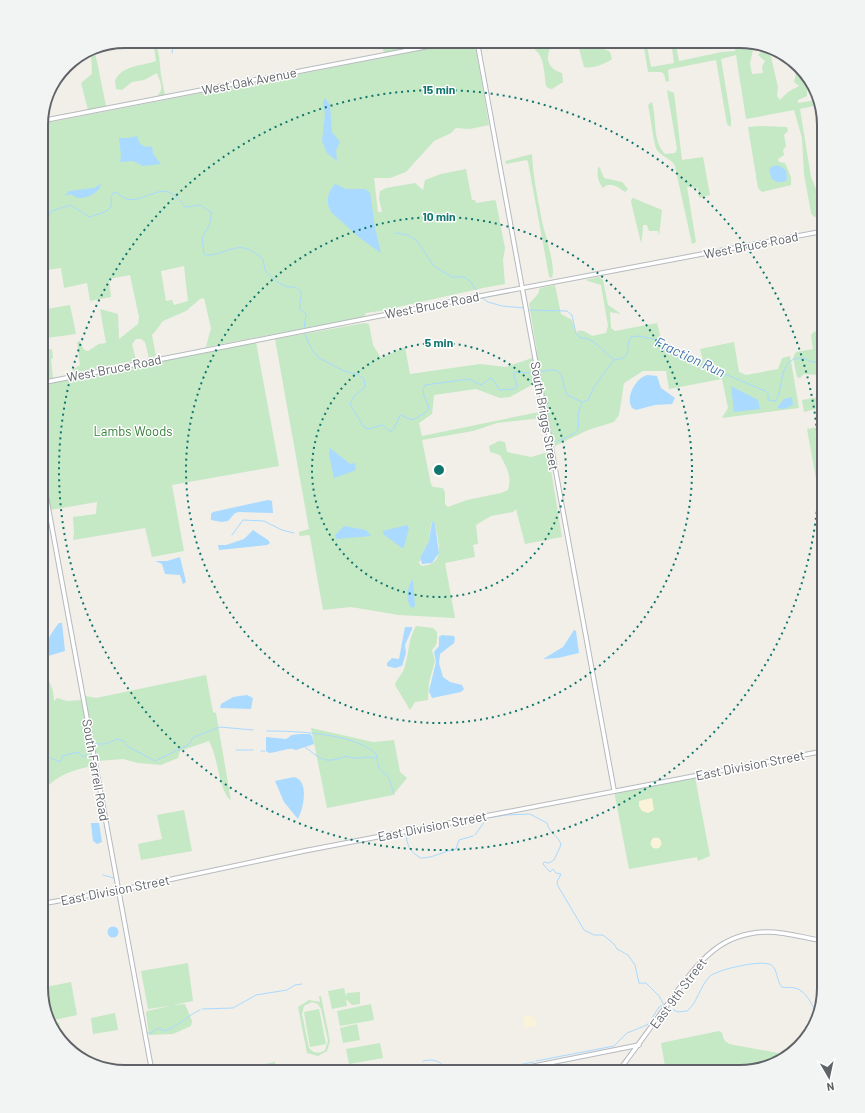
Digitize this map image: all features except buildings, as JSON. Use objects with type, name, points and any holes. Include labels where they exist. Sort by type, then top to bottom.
[{"type":"street","name":"West Oak Avenue","points":[[48,120],[420,48]]},
{"type":"street","name":"South Briggs Street","points":[[478,48],[614,790]]},
{"type":"street","name":"West Bruce Road","points":[[48,382],[817,231]]},
{"type":"street","name":"South Farrell Road","points":[[48,506],[151,1065]]},
{"type":"street","name":"East Division Street","points":[[48,903],[614,790],[817,752]]},
{"type":"street","name":"East 9th Street","points":[[623,1065],[697,964],[711,951],[727,941],[751,934],[766,932],[817,940]]},
{"type":"street","points":[[539,1065],[639,1045]]},
{"type":"green space","points":[[154,48],[157,48],[159,55],[165,95],[157,96],[161,91],[161,88],[157,73],[144,80],[132,82],[122,90],[116,89],[115,81],[122,72],[133,67],[156,61]]},
{"type":"green space","points":[[383,48],[409,48],[384,53]]},
{"type":"green space","points":[[433,48],[476,48],[489,125],[470,129],[456,128],[451,133],[434,141],[406,172],[390,178],[374,178],[378,212],[382,212],[379,199],[380,191],[386,188],[415,183],[423,190],[425,180],[441,174],[466,169],[472,200],[475,200],[476,203],[495,200],[496,202],[505,248],[503,260],[505,284],[398,307],[395,311],[394,309],[366,313],[364,317],[206,347],[211,328],[204,298],[200,299],[186,311],[163,321],[152,335],[156,356],[149,358],[145,342],[141,339],[136,339],[132,344],[136,360],[71,374],[69,372],[80,365],[77,342],[80,341],[84,350],[88,351],[99,344],[106,343],[100,309],[118,314],[119,339],[138,324],[139,317],[130,275],[109,279],[111,297],[90,301],[87,283],[64,288],[61,268],[48,270],[48,123]],"holes":[[[184,266],[188,301],[174,305],[172,300],[166,301],[161,271]]]},
{"type":"green space","points":[[535,48],[550,48],[548,60],[552,68],[562,73],[563,82],[552,89],[546,86],[541,57]]},
{"type":"green space","points":[[579,48],[602,49],[610,52],[612,59],[606,63],[598,66],[584,67]]},
{"type":"green space","points":[[644,48],[647,48],[651,67],[674,63],[672,48],[676,48],[679,61],[722,52],[735,51],[735,48],[753,49],[750,63],[752,74],[763,73],[762,67],[765,61],[758,55],[761,52],[771,54],[778,87],[777,96],[780,100],[788,92],[799,86],[794,82],[796,73],[798,74],[807,87],[807,96],[798,100],[798,103],[813,100],[814,106],[800,109],[811,177],[817,189],[817,216],[814,217],[811,213],[804,174],[802,138],[794,110],[746,119],[736,55],[721,59],[731,126],[727,124],[716,60],[670,69],[668,70],[669,81],[666,82],[664,74],[661,72],[648,72]]},
{"type":"green space","points":[[95,54],[106,106],[105,108],[88,110],[81,83],[92,74],[91,56]]},
{"type":"green space","points":[[667,90],[674,93],[682,160],[703,157],[710,195],[699,198],[698,188],[687,187],[696,242],[692,244],[675,166],[657,150],[654,142],[648,106],[652,102],[656,136],[661,148],[665,154],[675,153],[677,149]]},
{"type":"green space","points":[[748,127],[787,127],[788,131],[784,135],[786,146],[783,150],[784,155],[778,159],[779,162],[785,163],[791,177],[791,185],[762,192],[758,188]]},
{"type":"green space","points":[[532,154],[537,196],[553,266],[552,278],[549,277],[528,162],[527,160],[506,164],[505,161]]},
{"type":"green space","points":[[599,166],[604,178],[622,182],[628,189],[625,192],[611,185],[603,188],[598,177]]},
{"type":"green space","points":[[633,198],[662,210],[659,236],[658,231],[649,231],[647,225],[643,225],[641,243],[632,206],[631,200]]},
{"type":"green space","points":[[599,277],[603,280],[608,305],[621,314],[610,312],[611,328],[615,331],[657,323],[662,343],[703,361],[700,349],[734,342],[739,372],[746,375],[778,369],[782,358],[790,356],[799,408],[722,418],[728,408],[722,379],[669,389],[666,371],[643,371],[624,383],[619,415],[614,422],[588,430],[553,447],[539,381],[510,397],[500,398],[476,389],[434,395],[432,414],[419,423],[422,436],[539,412],[537,397],[539,397],[542,418],[497,423],[473,431],[422,440],[431,484],[433,487],[443,488],[445,493],[445,504],[448,507],[467,500],[501,493],[508,490],[509,476],[507,468],[500,455],[490,452],[489,446],[499,441],[505,442],[507,452],[531,457],[548,452],[562,537],[525,544],[516,509],[513,512],[491,516],[476,525],[478,544],[473,545],[475,557],[445,563],[455,618],[399,615],[351,607],[323,610],[310,537],[309,535],[300,536],[299,534],[299,532],[309,529],[275,339],[365,323],[369,324],[373,345],[381,358],[405,347],[410,374],[480,364],[506,367],[535,357],[534,352],[537,351],[529,304],[538,294],[540,288],[555,285],[561,314],[572,320],[576,334],[577,331],[585,332],[592,336],[606,333],[608,326],[601,285],[585,280]],"holes":[[[431,523],[435,524],[439,544],[438,556],[435,561],[422,566],[418,562],[420,562],[420,558],[429,541]]]},
{"type":"green space","points":[[70,305],[76,334],[48,338],[48,309]]},
{"type":"green space","points":[[815,331],[817,333],[817,375],[804,374],[800,378],[797,377],[793,358],[796,352],[813,349],[811,335]]},
{"type":"green space","name":"Lambs Woods","points":[[256,342],[279,466],[172,485],[184,551],[152,557],[145,528],[73,540],[73,517],[96,514],[97,502],[50,510],[48,499],[48,383]]},
{"type":"green space","points":[[48,349],[52,349],[53,358],[51,359],[53,378],[48,379]]},
{"type":"green space","points":[[817,397],[817,409],[804,412],[802,400]]},
{"type":"green space","points":[[817,427],[817,484],[807,429]]},
{"type":"green space","points":[[416,626],[433,628],[437,632],[437,640],[432,650],[435,661],[429,682],[428,700],[415,702],[410,710],[395,685],[406,664],[411,636]]},
{"type":"green space","points":[[206,675],[213,712],[216,713],[231,801],[223,789],[215,756],[209,741],[180,751],[178,758],[161,765],[138,763],[123,759],[98,761],[85,700],[86,696],[96,698]]},
{"type":"green space","points":[[48,678],[53,691],[54,701],[57,698],[67,701],[82,700],[94,766],[79,769],[63,775],[48,786]]},
{"type":"green space","points":[[311,728],[373,742],[394,740],[400,772],[407,778],[393,795],[327,808]]},
{"type":"green space","points":[[695,777],[710,856],[698,861],[697,857],[629,869],[614,791]]},
{"type":"green space","points":[[184,810],[192,851],[141,860],[138,844],[162,839],[157,815]]},
{"type":"green space","points":[[188,963],[193,1001],[173,1005],[185,1004],[192,1021],[191,1026],[173,1034],[149,1035],[147,1011],[170,1006],[148,1009],[141,971]]},
{"type":"green space","points":[[71,982],[77,1015],[55,1020],[52,1013],[48,987]]},
{"type":"green space","points":[[344,988],[346,997],[347,993],[360,992],[360,1004],[352,1005],[346,999],[347,1006],[332,1009],[328,991]]},
{"type":"green space","points":[[319,996],[321,996],[330,1041],[327,1051],[318,1056],[307,1053],[298,1007],[309,1000],[320,1002]],"holes":[[[312,1002],[318,1004],[321,1009],[328,1041],[325,1050],[317,1053],[309,1048],[302,1014],[304,1006]]]},
{"type":"green space","points":[[371,1004],[374,1020],[340,1026],[337,1011]]},
{"type":"green space","points":[[319,1009],[326,1044],[310,1047],[304,1012]]},
{"type":"green space","points":[[115,1013],[118,1030],[93,1034],[91,1018]]},
{"type":"green space","points":[[59,1022],[60,1030],[56,1023]]},
{"type":"green space","points":[[357,1024],[360,1040],[343,1043],[340,1028]]},
{"type":"green space","points":[[719,1031],[722,1033],[724,1040],[729,1044],[780,1053],[765,1061],[750,1064],[665,1065],[661,1043]]},
{"type":"green space","points":[[380,1043],[383,1058],[349,1064],[346,1049]]},
{"type":"green space","points":[[275,1062],[276,1065],[265,1065]]},
{"type":"sand","points":[[652,798],[654,810],[648,813],[642,811],[639,806],[639,801]]},
{"type":"sand","points":[[656,837],[660,839],[662,843],[660,847],[656,849],[652,847],[650,843],[652,839]]},
{"type":"sand","points":[[527,1015],[535,1018],[536,1026],[525,1028],[523,1018]]},
{"type":"water","points":[[325,98],[330,105],[332,132],[340,142],[336,150],[337,161],[327,153],[322,141],[325,114],[323,101]]},
{"type":"water","points":[[137,136],[140,144],[146,147],[152,146],[153,154],[161,164],[143,166],[133,161],[120,162],[121,155],[119,138]]},
{"type":"water","points":[[778,165],[786,170],[787,179],[784,182],[777,182],[772,179],[769,170],[771,167]]},
{"type":"water","points":[[101,184],[97,191],[84,198],[75,197],[71,194],[65,196],[69,191],[94,188]]},
{"type":"water","points":[[335,184],[346,189],[364,189],[370,192],[375,228],[381,253],[360,238],[332,213],[328,206],[328,198],[330,191]]},
{"type":"water","points":[[648,375],[657,376],[661,388],[675,398],[672,404],[655,405],[636,410],[632,408],[630,398],[633,388],[639,379]]},
{"type":"water","points":[[731,386],[758,400],[760,409],[734,412]]},
{"type":"water","points":[[792,397],[793,405],[784,409],[777,408],[784,399]]},
{"type":"water","points":[[330,448],[350,464],[355,463],[356,470],[334,478],[329,454]]},
{"type":"water","points":[[268,500],[272,501],[273,513],[239,512],[235,513],[228,521],[222,522],[211,520],[211,514],[213,512]]},
{"type":"water","points":[[432,521],[435,524],[439,553],[432,563],[422,564],[420,558],[429,541]]},
{"type":"water","points":[[407,525],[409,528],[404,547],[402,548],[383,534],[383,531]]},
{"type":"water","points":[[344,526],[366,530],[371,536],[336,539],[335,535]]},
{"type":"water","points":[[253,530],[270,543],[267,545],[219,550],[218,545],[226,545],[244,539]]},
{"type":"water","points":[[180,557],[186,582],[183,584],[180,575],[165,574],[162,564],[155,561],[167,561]]},
{"type":"water","points":[[412,580],[415,606],[412,608],[408,602],[408,594],[409,586]]},
{"type":"water","points":[[59,623],[62,623],[65,651],[48,656],[48,641]]},
{"type":"water","points":[[405,627],[412,627],[412,629],[405,645],[406,653],[402,666],[395,668],[387,666],[387,663],[392,658],[399,659]]},
{"type":"water","points":[[574,630],[576,631],[579,653],[558,658],[543,659],[563,647]]},
{"type":"water","points":[[442,635],[454,636],[455,639],[454,643],[440,654],[439,663],[443,677],[450,682],[462,685],[464,689],[461,692],[432,698],[429,691],[436,662],[434,652],[439,646],[439,637]]},
{"type":"water","points":[[247,695],[253,698],[251,709],[220,708],[221,704],[233,697]]},
{"type":"water","points":[[310,734],[314,744],[296,750],[289,748],[269,753],[266,751],[266,737],[286,739],[292,735]]},
{"type":"water","points":[[294,777],[299,780],[304,789],[302,809],[298,819],[284,802],[275,781]]},
{"type":"water","points":[[91,823],[99,823],[102,842],[97,844],[93,841]]},
{"type":"water","points":[[113,926],[117,928],[119,932],[117,936],[113,938],[109,936],[107,932],[109,928]]},
{"type":"waterway","points":[[172,53],[173,48]]},
{"type":"waterway","name":"Fraction Run","points":[[48,218],[51,211],[71,205],[89,217],[102,213],[110,208],[112,195],[116,192],[124,198],[132,200],[166,191],[177,198],[185,207],[200,205],[211,212],[210,223],[202,238],[204,254],[212,255],[234,248],[247,249],[254,252],[263,259],[265,270],[277,281],[282,285],[294,287],[300,290],[300,309],[306,314],[304,329]]},
{"type":"waterway","points":[[396,233],[408,235],[417,241],[434,266],[452,277],[464,277],[470,281],[479,294]]},
{"type":"waterway","points":[[481,297],[488,302],[502,306],[524,308]]},
{"type":"waterway","points":[[528,310],[567,311],[572,315],[576,334],[581,338],[594,342],[614,360]]},
{"type":"waterway","name":"Fraction Run","points":[[304,332],[312,350],[319,358],[344,371],[357,374],[364,379],[365,387],[353,397],[350,404],[364,427],[369,429],[382,425],[391,432],[400,415],[413,420],[425,413],[429,408],[423,391],[425,385],[469,379],[481,385],[491,378],[499,390],[515,389],[517,386],[514,372],[535,373]]},
{"type":"waterway","name":"Fraction Run","points":[[614,360],[620,359],[626,355],[631,337],[638,336],[654,339],[671,351],[765,391],[768,393],[768,400],[776,401],[785,368],[789,363],[794,359],[801,358],[812,362],[817,360]]},
{"type":"waterway","name":"Fraction Run","points":[[583,402],[588,400],[594,387],[614,360]]},
{"type":"waterway","name":"Fraction Run","points":[[539,372],[548,370],[558,371],[561,374],[567,395],[582,402]]},
{"type":"waterway","points":[[558,441],[575,433],[578,429],[578,416],[582,403]]},
{"type":"waterway","points":[[232,535],[243,520],[264,521],[282,530],[294,533]]},
{"type":"waterway","points":[[93,744],[105,744],[117,739],[124,741],[127,746],[155,761],[188,745],[194,737],[220,727],[253,730]]},
{"type":"waterway","points":[[267,731],[308,733],[340,737],[366,747],[376,754],[379,768],[389,778],[394,794]]},
{"type":"waterway","points":[[48,758],[60,762],[62,756],[78,752],[83,757],[86,756],[90,750],[90,746]]},
{"type":"waterway","points":[[305,747],[320,758],[328,760],[347,756],[354,758],[375,758]]},
{"type":"waterway","points":[[281,750],[291,748]]},
{"type":"waterway","points":[[236,750],[253,750]]},
{"type":"waterway","points":[[475,835],[487,818],[506,815],[530,814],[547,823],[561,845],[554,860],[549,863],[544,862],[543,864],[550,872],[553,869],[556,873],[561,874],[557,882],[558,886],[584,930],[594,935],[603,935],[614,944],[617,949],[628,955],[635,965],[639,983],[646,983],[659,996],[664,1005]]},
{"type":"waterway","points":[[406,834],[407,842],[410,848],[421,858],[430,857],[456,849],[459,840],[473,836]]},
{"type":"waterway","points":[[103,875],[114,878]]},
{"type":"waterway","points":[[667,1007],[678,1012],[687,1011],[693,1004],[706,981],[713,974],[739,966],[758,963],[771,965],[776,972],[782,987],[795,988],[803,992],[814,1009]]},
{"type":"waterway","points":[[202,1009],[233,1008],[256,995],[287,990],[295,985],[302,984]]},
{"type":"waterway","points":[[652,1018],[659,1007],[663,1005]]},
{"type":"waterway","points":[[146,1033],[151,1033],[158,1028],[165,1031],[200,1010]]},
{"type":"waterway","points":[[536,1061],[614,1046],[627,1033],[647,1025],[650,1021]]},
{"type":"waterway","points":[[423,1061],[431,1060],[442,1065]]},
{"type":"waterway","points":[[518,1065],[534,1062]]}]
